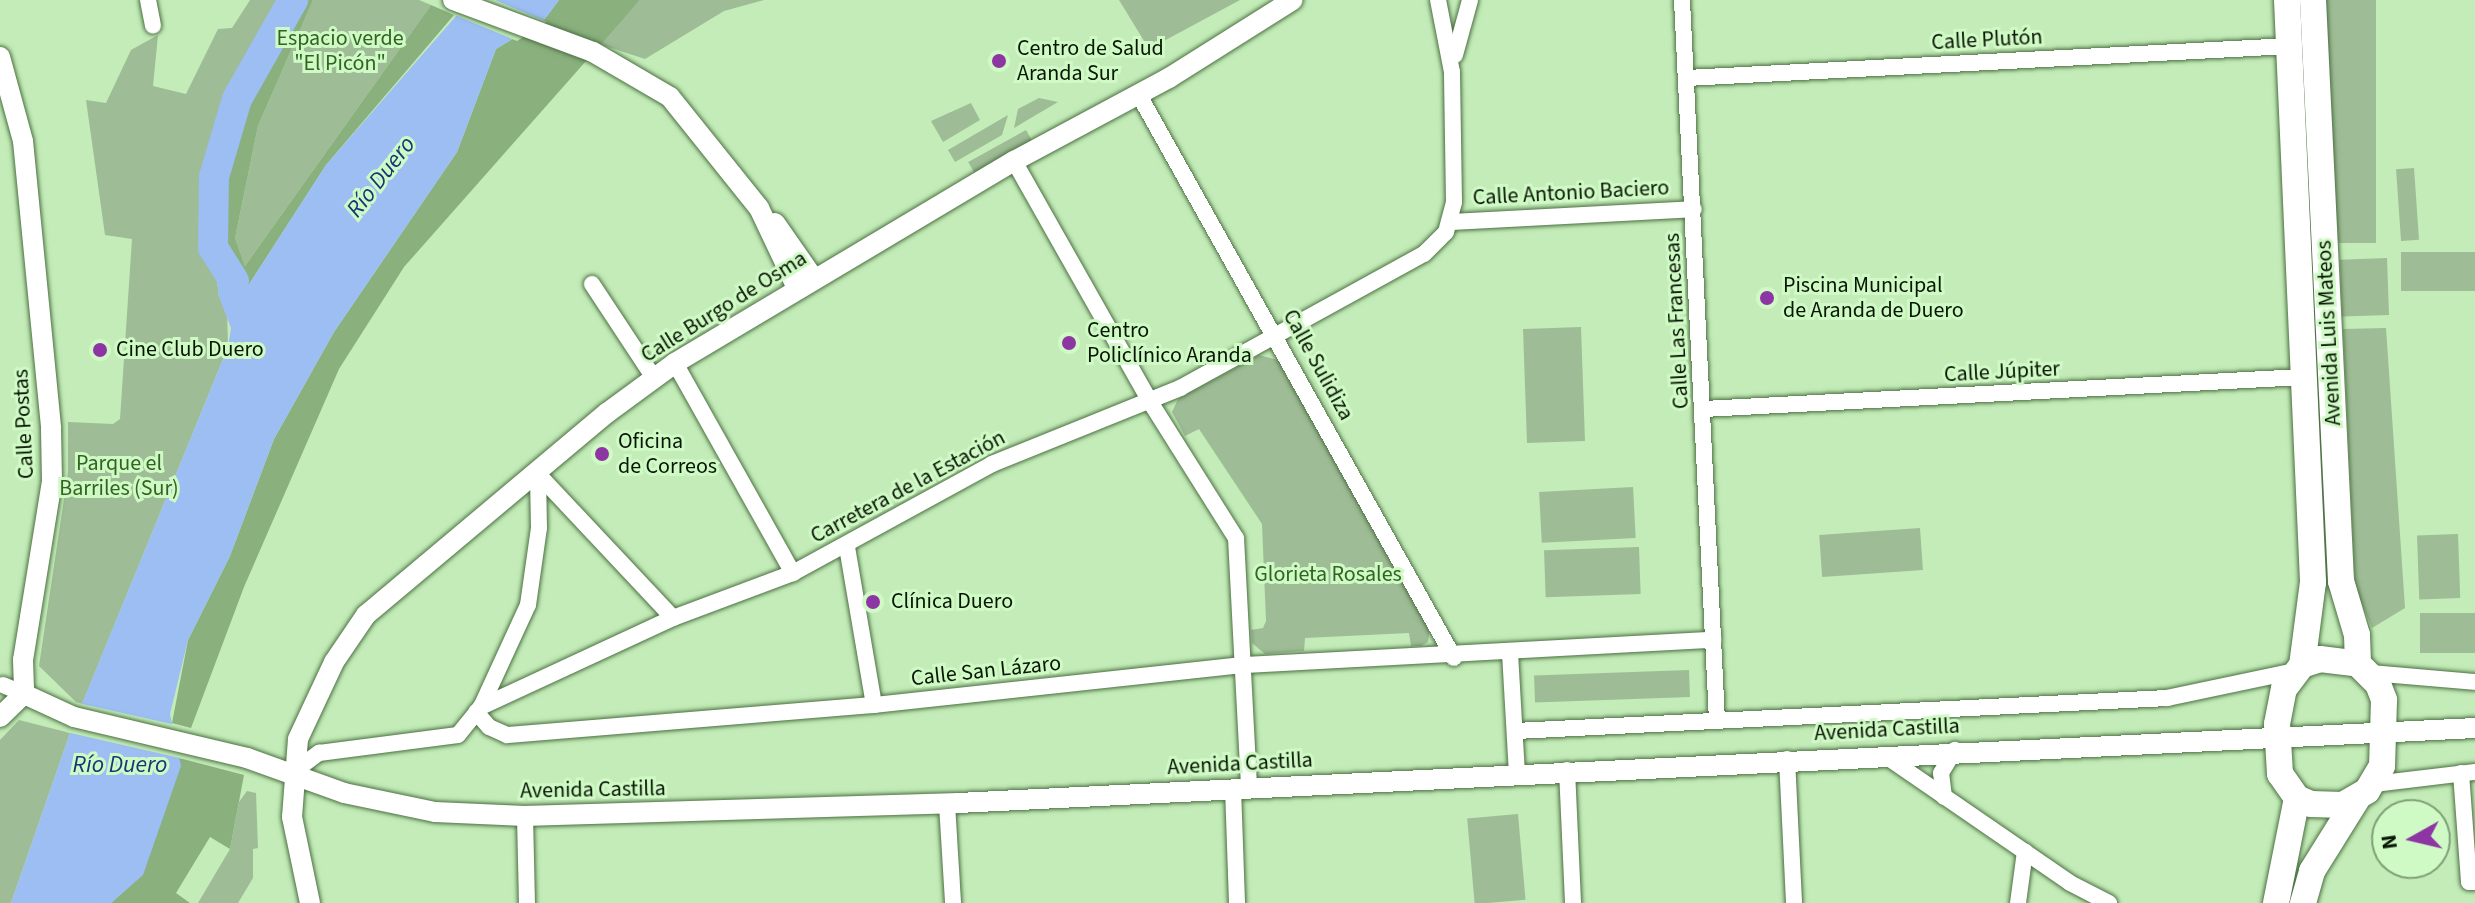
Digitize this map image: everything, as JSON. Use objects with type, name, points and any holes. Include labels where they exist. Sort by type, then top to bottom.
[{"type":"highway","name":"Avenida Luis Mateos","points":[[2287,0],[2313,582],[2299,668],[2279,705],[2280,774],[2297,798]]},
{"type":"highway","name":"Avenida Luis Mateos","points":[[2313,0],[2341,581],[2364,668],[2384,700],[2386,733]]},
{"type":"highway","points":[[2299,668],[2320,659],[2364,668]]},
{"type":"highway","points":[[2303,903],[2312,871],[2365,791],[2386,733]]},
{"type":"highway","points":[[2276,903],[2297,798],[2329,806],[2365,791]]},
{"type":"street","points":[[148,0],[153,26]]},
{"type":"street","points":[[453,0],[593,52],[670,97],[759,208],[805,284]]},
{"type":"street","name":"Calle Burgo de Osma","points":[[310,903],[292,817],[292,773],[298,739],[334,662],[366,615],[675,363],[1014,161],[1139,95],[1293,0]]},
{"type":"street","points":[[1438,0],[1452,72],[1450,222]]},
{"type":"street","points":[[1452,72],[1470,0]]},
{"type":"street","name":"Calle Las Francesas","points":[[1682,0],[1717,720]]},
{"type":"street","name":"Calle Plutón","points":[[1687,78],[2289,46]]},
{"type":"street","name":"Calle Postas","points":[[0,57],[23,141],[51,429],[52,481],[23,660],[26,695]]},
{"type":"street","name":"Calle Sulidiza","points":[[1139,95],[1279,338],[1454,658]]},
{"type":"street","points":[[1014,161],[1149,400],[1236,538],[1244,665],[1237,903]]},
{"type":"street","name":"Calle Antonio Baciero","points":[[1450,222],[1694,209]]},
{"type":"street","name":"Carretera de la Estación","points":[[292,773],[319,753],[458,735],[479,710],[673,618],[793,573],[847,547],[992,464],[1149,400],[1279,338],[1424,254],[1450,222]]},
{"type":"street","points":[[592,284],[654,378]]},
{"type":"street","points":[[675,363],[793,573]]},
{"type":"street","name":"Calle Júpiter","points":[[1704,409],[2303,377]]},
{"type":"street","points":[[538,474],[673,618]]},
{"type":"street","points":[[479,710],[528,605],[539,528],[538,474]]},
{"type":"street","points":[[847,547],[874,705]]},
{"type":"street","name":"Calle San Lázaro","points":[[479,710],[489,727],[507,735],[874,705],[1244,665],[1454,658],[1713,640]]},
{"type":"street","points":[[1510,653],[1517,773]]},
{"type":"street","name":"Avenida Castilla","points":[[1516,731],[2167,698],[2299,668]]},
{"type":"street","points":[[2364,668],[2475,682]]},
{"type":"street","points":[[0,717],[26,695],[3,685]]},
{"type":"street","name":"Avenida Castilla","points":[[26,695],[74,717],[247,758],[344,793],[435,812],[525,816],[947,804],[1955,750],[2475,728]]},
{"type":"street","points":[[1944,797],[1941,773],[1955,750]]},
{"type":"street","points":[[1883,754],[2025,851],[2109,903]]},
{"type":"street","points":[[1787,759],[1794,903]]},
{"type":"street","points":[[1567,770],[1573,903]]},
{"type":"street","points":[[2365,791],[2468,772],[2469,882],[2475,882]]},
{"type":"street","points":[[947,804],[953,903]]},
{"type":"street","points":[[525,816],[527,903]]},
{"type":"street","points":[[2018,903],[2025,851]]},
{"type":"green space","name":"Parque el Barriles (Sur)","points":[[250,0],[293,0],[239,95],[212,194],[213,248],[219,297],[227,307],[228,347],[82,704],[76,702],[39,666],[68,472],[68,422],[113,424],[120,419],[132,239],[105,235],[86,100],[106,103],[131,50],[158,35],[153,86],[186,94],[218,29],[232,28]]},
{"type":"green space","points":[[293,0],[313,0],[258,126],[235,238],[245,266],[431,5],[454,15],[326,165],[244,292],[221,250],[213,248],[214,177],[237,99]]},
{"type":"green space","name":"Espacio verde \"El Picón\"","points":[[313,0],[419,0],[431,5],[245,266],[235,238],[258,126]]},
{"type":"green space","points":[[559,0],[640,0],[404,267],[339,369],[244,587],[191,728],[172,723],[188,640],[230,556],[274,439],[334,332],[457,152],[496,49],[544,20]]},
{"type":"green space","points":[[640,0],[764,0],[724,11],[645,59],[599,44]]},
{"type":"green space","points":[[1119,0],[1240,0],[1149,49]]},
{"type":"green space","points":[[2325,0],[2376,0],[2376,243],[2325,243]]},
{"type":"green space","points":[[1039,98],[1058,102],[1014,128],[1018,109]]},
{"type":"green space","points":[[971,103],[980,120],[943,142],[931,121]]},
{"type":"green space","points":[[1008,115],[1002,135],[955,162],[948,150]]},
{"type":"green space","points":[[1026,130],[1032,141],[975,173],[968,162]]},
{"type":"green space","points":[[2414,168],[2419,240],[2401,241],[2396,169]]},
{"type":"green space","points":[[2401,252],[2475,252],[2475,291],[2401,291]]},
{"type":"green space","points":[[2387,258],[2389,315],[2342,317],[2340,260]]},
{"type":"green space","points":[[1581,327],[1585,441],[1527,443],[1523,329]]},
{"type":"green space","points":[[2386,328],[2405,608],[2372,628],[2355,587],[2343,329]]},
{"type":"green space","name":"Glorieta Rosales","points":[[1259,355],[1278,360],[1430,629],[1428,642],[1411,646],[1409,633],[1305,638],[1304,651],[1265,654],[1252,643],[1251,630],[1263,628],[1266,621],[1262,524],[1199,429],[1185,436],[1172,412],[1178,399]]},
{"type":"green space","points":[[1633,487],[1636,538],[1542,543],[1539,492]]},
{"type":"green space","points":[[1920,528],[1923,570],[1822,577],[1819,535]]},
{"type":"green space","points":[[2458,534],[2460,598],[2419,599],[2417,535]]},
{"type":"green space","points":[[1639,547],[1641,594],[1546,597],[1544,550]]},
{"type":"green space","points":[[2420,613],[2475,613],[2475,653],[2420,653]]},
{"type":"green space","points":[[1689,670],[1690,697],[1535,702],[1534,675]]},
{"type":"green space","points":[[19,720],[70,733],[11,903],[0,903],[0,740]]},
{"type":"green space","points":[[179,758],[244,775],[230,849],[210,837],[176,893],[190,903],[111,903],[143,874]]},
{"type":"green space","points":[[247,791],[256,793],[258,848],[253,849],[253,878],[238,903],[198,903],[230,849],[239,802]]},
{"type":"green space","points":[[1518,814],[1525,900],[1475,903],[1467,818]]},
{"type":"water","name":"Río Duero","points":[[470,0],[559,0],[544,20],[496,49],[457,152],[334,332],[274,439],[230,556],[188,640],[170,714],[181,766],[143,875],[111,903],[11,903],[70,733],[228,347],[231,328],[219,297],[213,248],[221,250],[244,292],[326,165]]},
{"type":"pier","points":[[462,0],[495,0],[547,22],[517,41],[450,13]]},
{"type":"pier","points":[[78,703],[176,725],[184,759],[66,732]]},
{"type":"waterway","points":[[234,281],[213,248],[214,177],[237,99],[293,0]]},
{"type":"place","name":"Centro de Salud Aranda Sur","points":[[999,61]]},
{"type":"place","name":"Piscina Municipal de Aranda de Duero","points":[[1767,298]]},
{"type":"place","name":"Centro Policlínico Aranda","points":[[1069,343]]},
{"type":"place","name":"Cine Club Duero","points":[[100,350]]},
{"type":"place","name":"Oficina de Correos","points":[[602,454]]},
{"type":"place","name":"Clínica Duero","points":[[873,602]]}]
